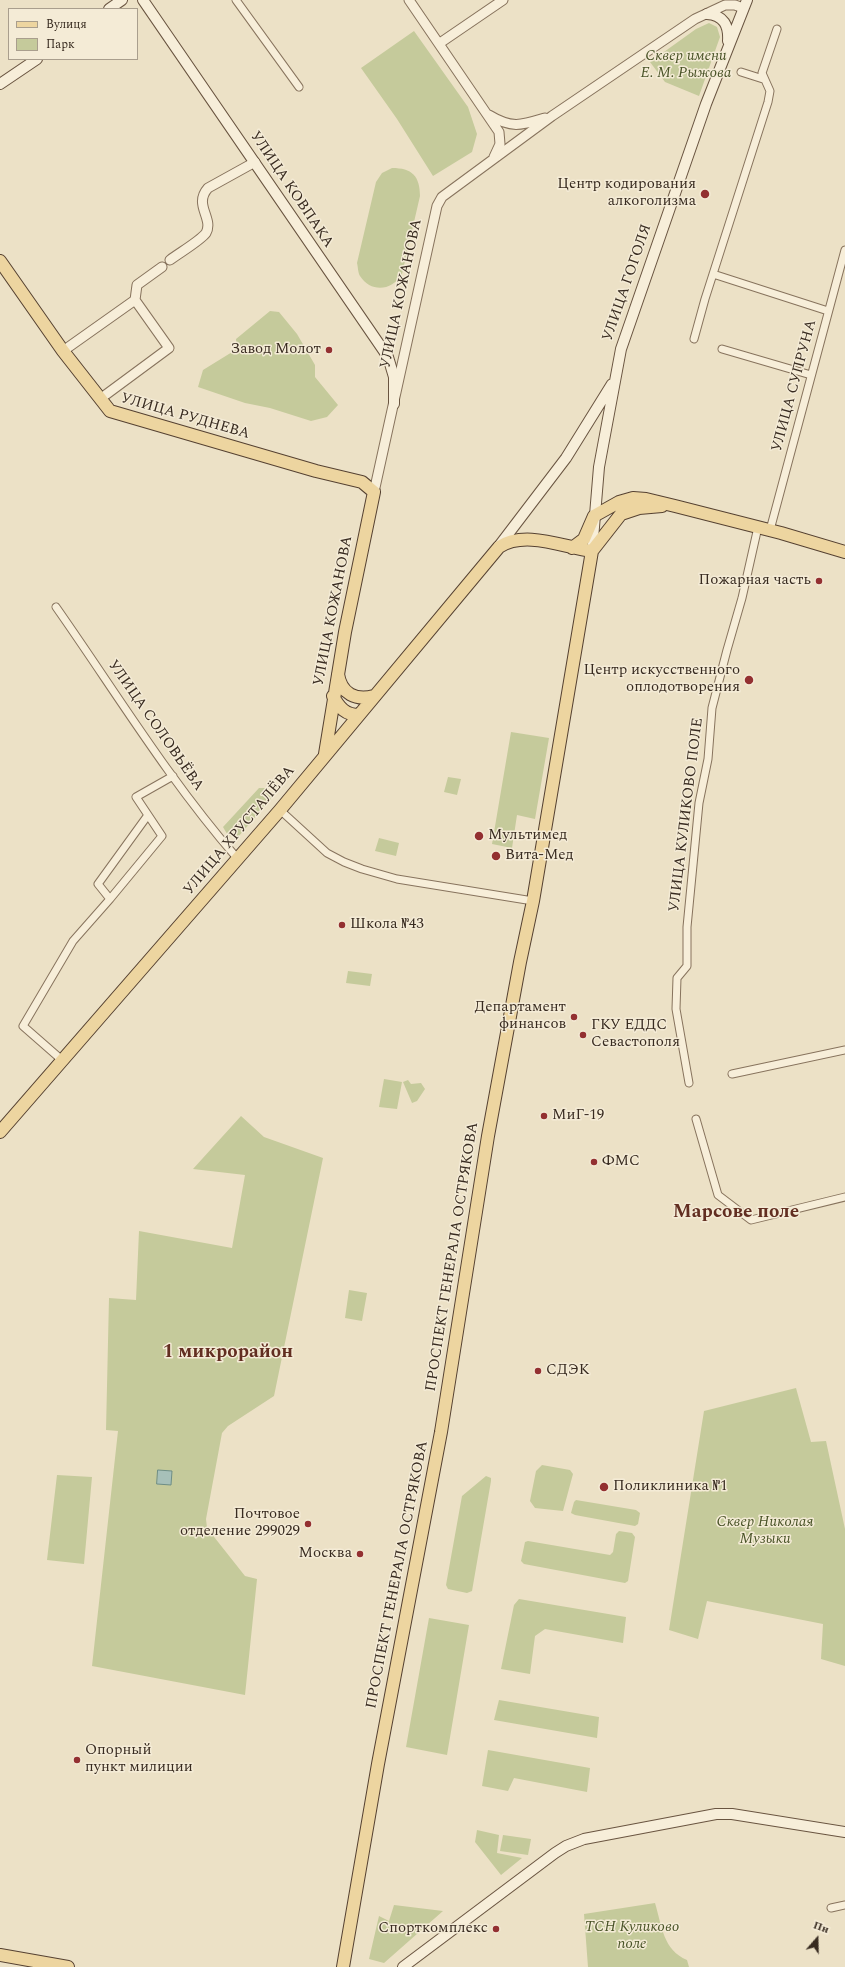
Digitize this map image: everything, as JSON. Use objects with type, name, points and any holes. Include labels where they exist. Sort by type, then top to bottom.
[{"type":"main road","points":[[110,8],[122,0]]},
{"type":"main road","name":"УЛИЦА КОВПАКА","points":[[143,0],[388,357],[394,377],[394,404]]},
{"type":"main road","name":"УЛИЦА ГОГОЛЯ","points":[[592,551],[599,467],[621,349],[706,104],[745,4]]},
{"type":"main road","points":[[707,14],[718,16],[725,22],[728,31],[727,49]]},
{"type":"main road","points":[[0,84],[36,60]]},
{"type":"main road","name":"УЛИЦА РУДНЕВА","points":[[0,262],[63,351],[110,411],[316,471],[362,482],[374,492]]},
{"type":"main road","name":"УЛИЦА ХРУСТАЛЁВА","points":[[0,1132],[194,910],[236,858],[280,810],[325,754],[499,547],[566,458],[611,386],[616,373]]},
{"type":"main road","name":"УЛИЦА КОЖАНОВА","points":[[325,754],[333,696],[374,492]]},
{"type":"main road","points":[[597,494],[607,509],[621,514]]},
{"type":"main road","points":[[572,548],[584,538],[594,516],[619,502],[633,498],[646,499],[770,530],[845,552]]},
{"type":"main road","points":[[592,551],[621,514],[639,508],[675,506]]},
{"type":"main road","name":"УЛИЦА ХРУСТАЛЁВА","points":[[499,547],[506,542],[524,539],[592,551]]},
{"type":"main road","name":"ПРОСПЕКТ ГЕНЕРАЛА ОСТРЯКОВА","points":[[343,1967],[380,1756],[441,1432],[488,1136],[520,962],[533,901],[592,551]]},
{"type":"main road","points":[[338,671],[339,682],[345,691],[353,697],[364,699],[374,696]]},
{"type":"main road","points":[[333,696],[337,704],[344,711],[352,715],[359,715]]},
{"type":"main road","points":[[403,1967],[555,1853],[566,1846],[584,1839],[716,1814],[732,1814],[845,1832]]},
{"type":"main road","points":[[0,1955],[68,1967]]},
{"type":"street","points":[[236,0],[300,87]]},
{"type":"street","points":[[409,0],[440,43],[500,134],[499,147],[493,160]]},
{"type":"street","points":[[440,43],[502,0]]},
{"type":"street","points":[[694,19],[718,0]]},
{"type":"street","name":"УЛИЦА КОЖАНОВА","points":[[374,492],[437,206],[447,191],[493,160],[552,116],[694,19],[725,5],[745,4]]},
{"type":"street","points":[[694,339],[713,274],[770,97],[770,91],[763,79],[763,69],[777,29]]},
{"type":"street","points":[[741,72],[763,79]]},
{"type":"street","points":[[487,114],[503,123],[514,125],[552,116]]},
{"type":"street","points":[[170,260],[205,235],[208,228],[202,201],[204,193],[208,188],[255,162]]},
{"type":"street","name":"УЛИЦА СУПРУНА","points":[[770,530],[845,250]]},
{"type":"street","points":[[100,399],[169,348],[135,300],[137,285],[162,266]]},
{"type":"street","points":[[713,274],[828,311]]},
{"type":"street","points":[[63,351],[135,300]]},
{"type":"street","points":[[722,349],[811,375]]},
{"type":"street","name":"УЛИЦА РУДНЕВА","points":[[362,482],[377,479]]},
{"type":"street","name":"УЛИЦА КУЛИКОВО ПОЛЕ","points":[[689,1083],[676,1009],[677,978],[687,966],[688,921],[698,803],[708,759],[712,708],[742,598],[758,527]]},
{"type":"street","name":"УЛИЦА СОЛОВЬЁВА","points":[[56,607],[173,776],[214,832],[236,858]]},
{"type":"street","points":[[63,1061],[23,1026],[72,941],[110,899],[162,836],[136,797],[173,776]]},
{"type":"street","points":[[280,810],[327,853],[362,869],[397,879],[533,901]]},
{"type":"street","points":[[110,899],[98,884],[148,814]]},
{"type":"street","points":[[732,1074],[845,1050]]},
{"type":"street","points":[[696,1119],[718,1195],[751,1220],[845,1197]]},
{"type":"street","points":[[832,1908],[845,1905]]},
{"type":"green space","name":"Сквер имени Е. М. Рыжова","points":[[709,23],[717,27],[720,37],[699,96],[665,82],[650,62],[696,29]]},
{"type":"green space","points":[[414,31],[468,107],[477,134],[472,152],[433,176],[397,119],[361,68]]},
{"type":"green space","points":[[392,168],[399,168],[414,174],[420,189],[420,196],[402,274],[393,284],[381,288],[370,285],[360,276],[357,263],[376,182],[382,173]]},
{"type":"green space","points":[[270,311],[279,312],[297,334],[315,365],[315,377],[338,405],[327,417],[311,421],[270,408],[245,403],[198,387],[203,370],[237,349],[236,339]]},
{"type":"green space","points":[[511,732],[549,738],[535,819],[517,815],[512,848],[492,844]]},
{"type":"green space","points":[[448,777],[461,779],[457,795],[444,792]]},
{"type":"green space","points":[[259,788],[266,788],[270,792],[272,798],[238,837],[230,836],[223,827]]},
{"type":"green space","points":[[379,838],[399,843],[396,856],[375,851]]},
{"type":"green space","points":[[348,971],[372,974],[370,986],[346,983]]},
{"type":"green space","points":[[384,1079],[402,1082],[397,1109],[379,1107]]},
{"type":"green space","points":[[408,1080],[411,1084],[421,1083],[425,1089],[417,1101],[412,1103],[403,1082]]},
{"type":"green space","points":[[241,1116],[264,1137],[323,1158],[274,1396],[228,1426],[222,1433],[206,1519],[207,1528],[245,1576],[257,1579],[245,1695],[92,1666],[118,1431],[106,1430],[109,1298],[136,1300],[139,1231],[232,1248],[245,1175],[193,1169]]},
{"type":"green space","points":[[349,1290],[367,1293],[362,1321],[345,1318]]},
{"type":"green space","name":"Сквер Николая Музыки","points":[[796,1388],[811,1442],[826,1441],[845,1529],[845,1666],[821,1659],[823,1624],[707,1601],[698,1639],[669,1630],[704,1411]]},
{"type":"green space","points":[[542,1465],[570,1470],[573,1474],[563,1511],[535,1508],[530,1501],[536,1471]]},
{"type":"green space","points":[[57,1475],[92,1477],[84,1564],[47,1560]]},
{"type":"green space","points":[[486,1476],[491,1478],[491,1481],[472,1591],[467,1593],[448,1589],[446,1585],[462,1496]]},
{"type":"green space","points":[[576,1500],[636,1510],[640,1513],[638,1524],[635,1526],[575,1515],[571,1513]]},
{"type":"green space","points":[[619,1531],[632,1533],[635,1537],[628,1581],[625,1583],[524,1564],[521,1561],[525,1542],[528,1541],[610,1555],[613,1552],[616,1534]]},
{"type":"green space","points":[[519,1599],[626,1617],[623,1643],[545,1629],[535,1636],[530,1674],[501,1669],[514,1605]]},
{"type":"green space","points":[[429,1618],[469,1625],[447,1755],[406,1747]]},
{"type":"green space","points":[[499,1700],[599,1717],[597,1738],[494,1720]]},
{"type":"green space","points":[[488,1750],[590,1768],[587,1792],[514,1778],[508,1791],[482,1786]]},
{"type":"green space","points":[[477,1830],[499,1835],[497,1853],[522,1858],[501,1875],[475,1842]]},
{"type":"green space","points":[[503,1835],[531,1839],[528,1855],[500,1851]]},
{"type":"green space","name":"ТСН Куликово поле","points":[[655,1903],[668,1944],[679,1956],[687,1960],[689,1967],[588,1967],[584,1914]]},
{"type":"green space","points":[[394,1905],[443,1911],[384,1963],[369,1959],[379,1916],[389,1921]]},
{"type":"water","points":[[158,1470],[172,1471],[171,1485],[157,1484]]},
{"type":"place","name":"Центр кодирования алкоголизма","points":[[705,194]]},
{"type":"place","name":"Завод Молот","points":[[329,350]]},
{"type":"place","name":"Пожарная часть","points":[[819,581]]},
{"type":"place","name":"Центр искусственного оплодотворения","points":[[749,680]]},
{"type":"place","name":"Мультимед","points":[[479,836]]},
{"type":"place","name":"Вита-Мед","points":[[496,856]]},
{"type":"place","name":"Школа №43","points":[[342,925]]},
{"type":"place","name":"Департамент финансов","points":[[574,1017]]},
{"type":"place","name":"ГКУ ЕДДС Севастополя","points":[[583,1035]]},
{"type":"place","name":"МиГ-19","points":[[544,1116]]},
{"type":"place","name":"ФМС","points":[[594,1162]]},
{"type":"place","name":"СДЭК","points":[[538,1371]]},
{"type":"place","name":"Поликлиника №1","points":[[604,1487]]},
{"type":"place","name":"Почтовое отделение 299029","points":[[308,1524]]},
{"type":"place","name":"Москва","points":[[360,1554]]},
{"type":"place","name":"Опорный пункт милиции","points":[[77,1760]]},
{"type":"place","name":"Спорткомплекс","points":[[496,1929]]},
{"type":"district","name":"Марсове поле","points":[[736,1213]]},
{"type":"district","name":"1 микрорайон","points":[[228,1353]]}]
